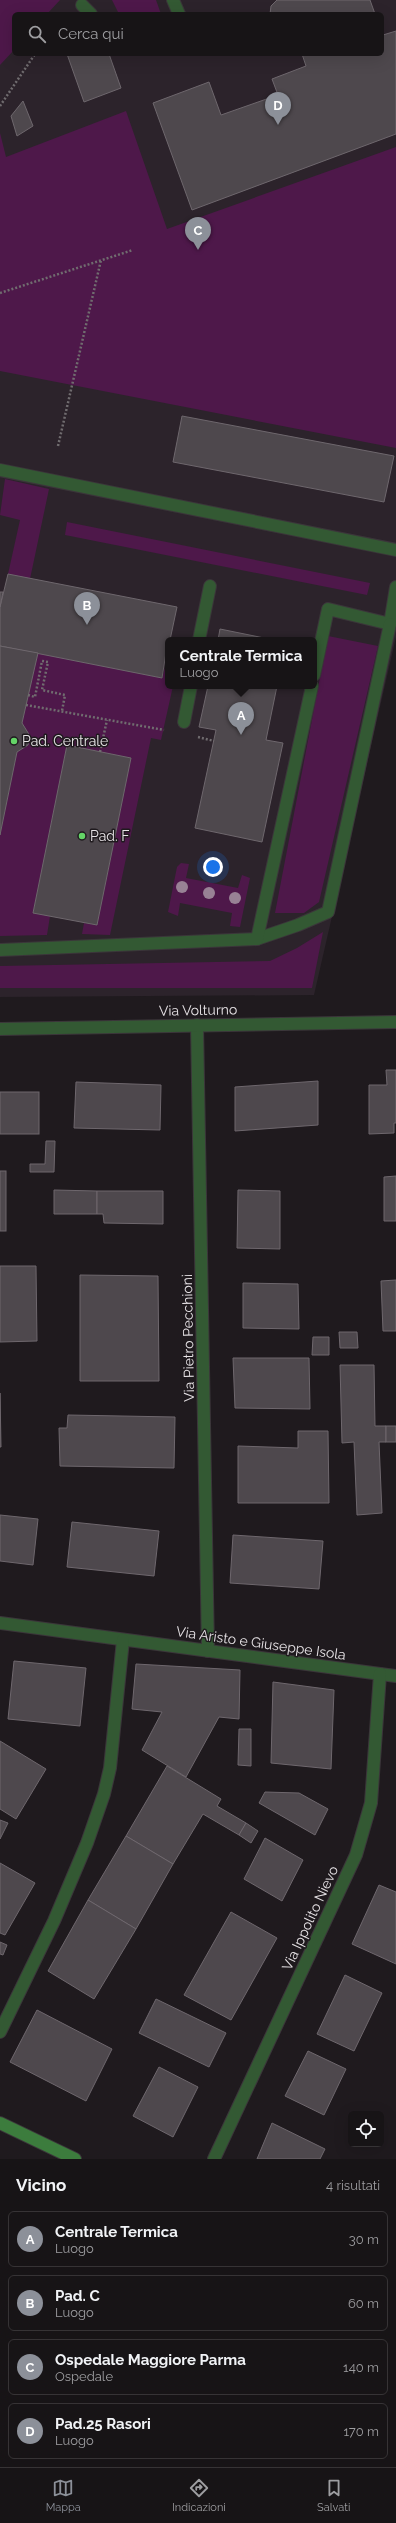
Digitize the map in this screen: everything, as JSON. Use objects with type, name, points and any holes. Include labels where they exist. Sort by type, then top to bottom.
[{"type":"main road","points":[[0,2123],[75,2159]]},
{"type":"street","points":[[173,0],[177,12]]},
{"type":"street","points":[[82,5],[89,12]]},
{"type":"street","points":[[0,470],[396,550]]},
{"type":"street","points":[[200,637],[210,586]]},
{"type":"street","points":[[0,950],[257,939],[298,925],[328,912],[390,624],[396,587]]},
{"type":"street","points":[[317,661],[328,609],[390,624]]},
{"type":"street","points":[[184,722],[190,689]]},
{"type":"street","points":[[257,939],[311,689]]},
{"type":"street","name":"Via Volturno","points":[[0,1029],[396,1022]]},
{"type":"street","name":"Via Pietro Pecchioni","points":[[197,1026],[208,1651]]},
{"type":"street","name":"Via Aristo e Giuseppe Isola","points":[[0,1623],[396,1676]]},
{"type":"street","points":[[0,2032],[54,1921],[87,1843],[104,1794],[110,1768],[123,1640]]},
{"type":"street","name":"Via Ippolito Nievo","points":[[214,2159],[356,1855],[371,1803],[380,1674]]},
{"type":"path","points":[[0,106],[34,56]]},
{"type":"path","points":[[0,292],[133,250]]},
{"type":"path","points":[[58,446],[101,260]]},
{"type":"path","points":[[28,695],[34,697],[42,661],[48,662],[42,690],[65,695],[62,711]]},
{"type":"path","points":[[26,705],[167,731]]},
{"type":"path","points":[[100,752],[107,720]]},
{"type":"path","points":[[195,736],[214,741]]},
{"type":"shaded area","points":[[0,0],[396,0],[396,637],[314,995],[0,997]]},
{"type":"shaded area","points":[[0,0],[60,0],[49,12],[12,12],[12,52],[0,65]]},
{"type":"shaded area","points":[[112,0],[156,0],[160,12],[118,12]]},
{"type":"shaded area","points":[[126,111],[167,229],[396,147],[396,448],[0,371],[0,133],[6,157]]},
{"type":"shaded area","points":[[5,479],[49,489],[30,579],[8,574],[20,520],[0,515]]},
{"type":"shaded area","points":[[67,522],[370,583],[367,595],[65,535]]},
{"type":"shaded area","points":[[328,636],[378,646],[319,902],[304,913],[275,913]]},
{"type":"shaded area","points":[[38,653],[162,678],[165,668],[165,689],[172,689],[161,740],[151,738],[110,935],[82,934],[84,923],[97,925],[131,758],[67,745],[33,913],[50,916],[47,935],[0,936],[0,835],[17,752],[28,745],[30,736],[22,723]]},
{"type":"shaded area","points":[[181,863],[189,864],[186,878],[238,888],[242,875],[250,878],[240,927],[230,926],[232,913],[180,903],[178,916],[168,912],[177,867]]},
{"type":"shaded area","points":[[323,932],[312,988],[0,988],[0,966],[270,961],[297,948]]},
{"type":"building","points":[[277,0],[370,0],[374,12],[270,12],[271,6]]},
{"type":"building","points":[[396,31],[396,134],[192,210],[153,103],[209,82],[221,115],[278,95],[272,79],[306,66],[303,56],[384,56],[384,35]]},
{"type":"building","points":[[68,56],[110,56],[121,88],[84,102]]},
{"type":"building","points":[[23,101],[33,126],[17,136],[11,116]]},
{"type":"building","points":[[182,416],[394,456],[384,502],[173,462]]},
{"type":"building","points":[[8,574],[177,607],[171,637],[165,637],[165,659],[162,678],[0,646],[0,607]]},
{"type":"building","points":[[0,592],[3,592],[0,607]]},
{"type":"building","points":[[220,629],[259,637],[219,637]]},
{"type":"building","name":"Pad. Centrale","points":[[0,646],[38,653],[22,723],[30,736],[28,745],[17,752],[0,835]]},
{"type":"building","points":[[207,689],[276,689],[266,740],[283,743],[262,842],[195,828],[216,730],[199,727]]},
{"type":"building","name":"Pad. F","points":[[67,745],[131,758],[97,925],[33,913]]},
{"type":"building","points":[[386,1070],[396,1070],[396,1123],[394,1123],[394,1133],[369,1134],[369,1085],[387,1085]]},
{"type":"building","points":[[318,1081],[318,1125],[235,1131],[235,1087]]},
{"type":"building","points":[[76,1082],[161,1085],[160,1130],[74,1128]]},
{"type":"building","points":[[0,1092],[39,1092],[39,1134],[0,1134]]},
{"type":"building","points":[[46,1141],[55,1141],[54,1172],[30,1172],[30,1164],[45,1164]]},
{"type":"building","points":[[0,1171],[6,1171],[6,1231],[0,1231]]},
{"type":"building","points":[[396,1176],[396,1221],[384,1221],[384,1177]]},
{"type":"building","points":[[54,1190],[97,1191],[97,1214],[54,1214]]},
{"type":"building","points":[[238,1190],[280,1191],[280,1249],[237,1248]]},
{"type":"building","points":[[97,1191],[163,1191],[163,1224],[104,1223],[103,1214],[97,1214]]},
{"type":"building","points":[[0,1266],[36,1266],[37,1341],[0,1342]]},
{"type":"building","points":[[80,1275],[158,1276],[159,1381],[80,1381]]},
{"type":"building","points":[[396,1280],[396,1331],[383,1331],[381,1281]]},
{"type":"building","points":[[243,1283],[298,1284],[299,1329],[243,1328]]},
{"type":"building","points":[[339,1332],[357,1332],[358,1348],[340,1348]]},
{"type":"building","points":[[313,1337],[329,1337],[329,1355],[312,1355]]},
{"type":"building","points":[[233,1358],[309,1358],[310,1409],[235,1408]]},
{"type":"building","points":[[340,1365],[374,1365],[375,1426],[386,1426],[386,1442],[379,1442],[382,1513],[357,1515],[354,1442],[342,1443]]},
{"type":"building","points":[[0,1393],[1,1447],[0,1447]]},
{"type":"building","points":[[68,1415],[175,1417],[174,1468],[60,1466],[59,1428],[67,1428]]},
{"type":"building","points":[[386,1426],[396,1426],[396,1442],[386,1442]]},
{"type":"building","points":[[298,1431],[328,1431],[329,1503],[238,1503],[238,1446],[298,1448]]},
{"type":"building","points":[[0,1515],[38,1519],[33,1565],[0,1561]]},
{"type":"building","points":[[72,1522],[159,1531],[154,1576],[67,1567]]},
{"type":"building","points":[[233,1535],[323,1541],[319,1589],[230,1583]]},
{"type":"building","points":[[14,1661],[86,1668],[80,1726],[8,1719]]},
{"type":"building","points":[[136,1664],[240,1670],[239,1719],[219,1717],[186,1777],[142,1750],[162,1712],[132,1709]]},
{"type":"building","points":[[273,1682],[334,1690],[331,1769],[271,1763]]},
{"type":"building","points":[[239,1729],[251,1729],[251,1766],[238,1765]]},
{"type":"building","points":[[0,1741],[46,1769],[16,1819],[0,1809]]},
{"type":"building","points":[[167,1766],[221,1799],[217,1806],[246,1823],[239,1835],[203,1814],[173,1864],[126,1836]]},
{"type":"building","points":[[265,1792],[299,1793],[328,1809],[315,1835],[259,1803]]},
{"type":"building","points":[[0,1820],[8,1823],[0,1839]]},
{"type":"building","points":[[246,1823],[258,1831],[251,1843],[239,1835]]},
{"type":"building","points":[[126,1836],[173,1864],[136,1929],[88,1900]]},
{"type":"building","points":[[265,1838],[303,1860],[282,1901],[244,1879]]},
{"type":"building","points":[[0,1863],[35,1883],[5,1935],[0,1933]]},
{"type":"building","points":[[379,1885],[396,1892],[396,1964],[352,1944]]},
{"type":"building","points":[[88,1900],[136,1929],[94,1999],[48,1971]]},
{"type":"building","points":[[231,1912],[277,1938],[231,2020],[184,1995]]},
{"type":"building","points":[[0,1942],[7,1945],[3,1955],[0,1954]]},
{"type":"building","points":[[345,1975],[382,1993],[354,2051],[317,2034]]},
{"type":"building","points":[[156,1999],[226,2033],[209,2067],[139,2033]]},
{"type":"building","points":[[37,2010],[112,2049],[86,2101],[10,2062]]},
{"type":"building","points":[[308,2051],[346,2069],[324,2115],[285,2096]]},
{"type":"building","points":[[159,2067],[198,2087],[173,2137],[133,2116]]},
{"type":"building","points":[[272,2123],[325,2149],[320,2159],[257,2159]]},
{"type":"place","name":"Pad.25 Rasori","points":[[278,125]]},
{"type":"place","name":"Ospedale Maggiore Parma","points":[[198,250]]},
{"type":"place","name":"Pad. C","points":[[87,625]]},
{"type":"place","name":"Centrale Termica","points":[[241,735]]},
{"type":"place","name":"Pad. Centrale","points":[[14,741]]},
{"type":"place","name":"Pad. F","points":[[82,836]]}]
